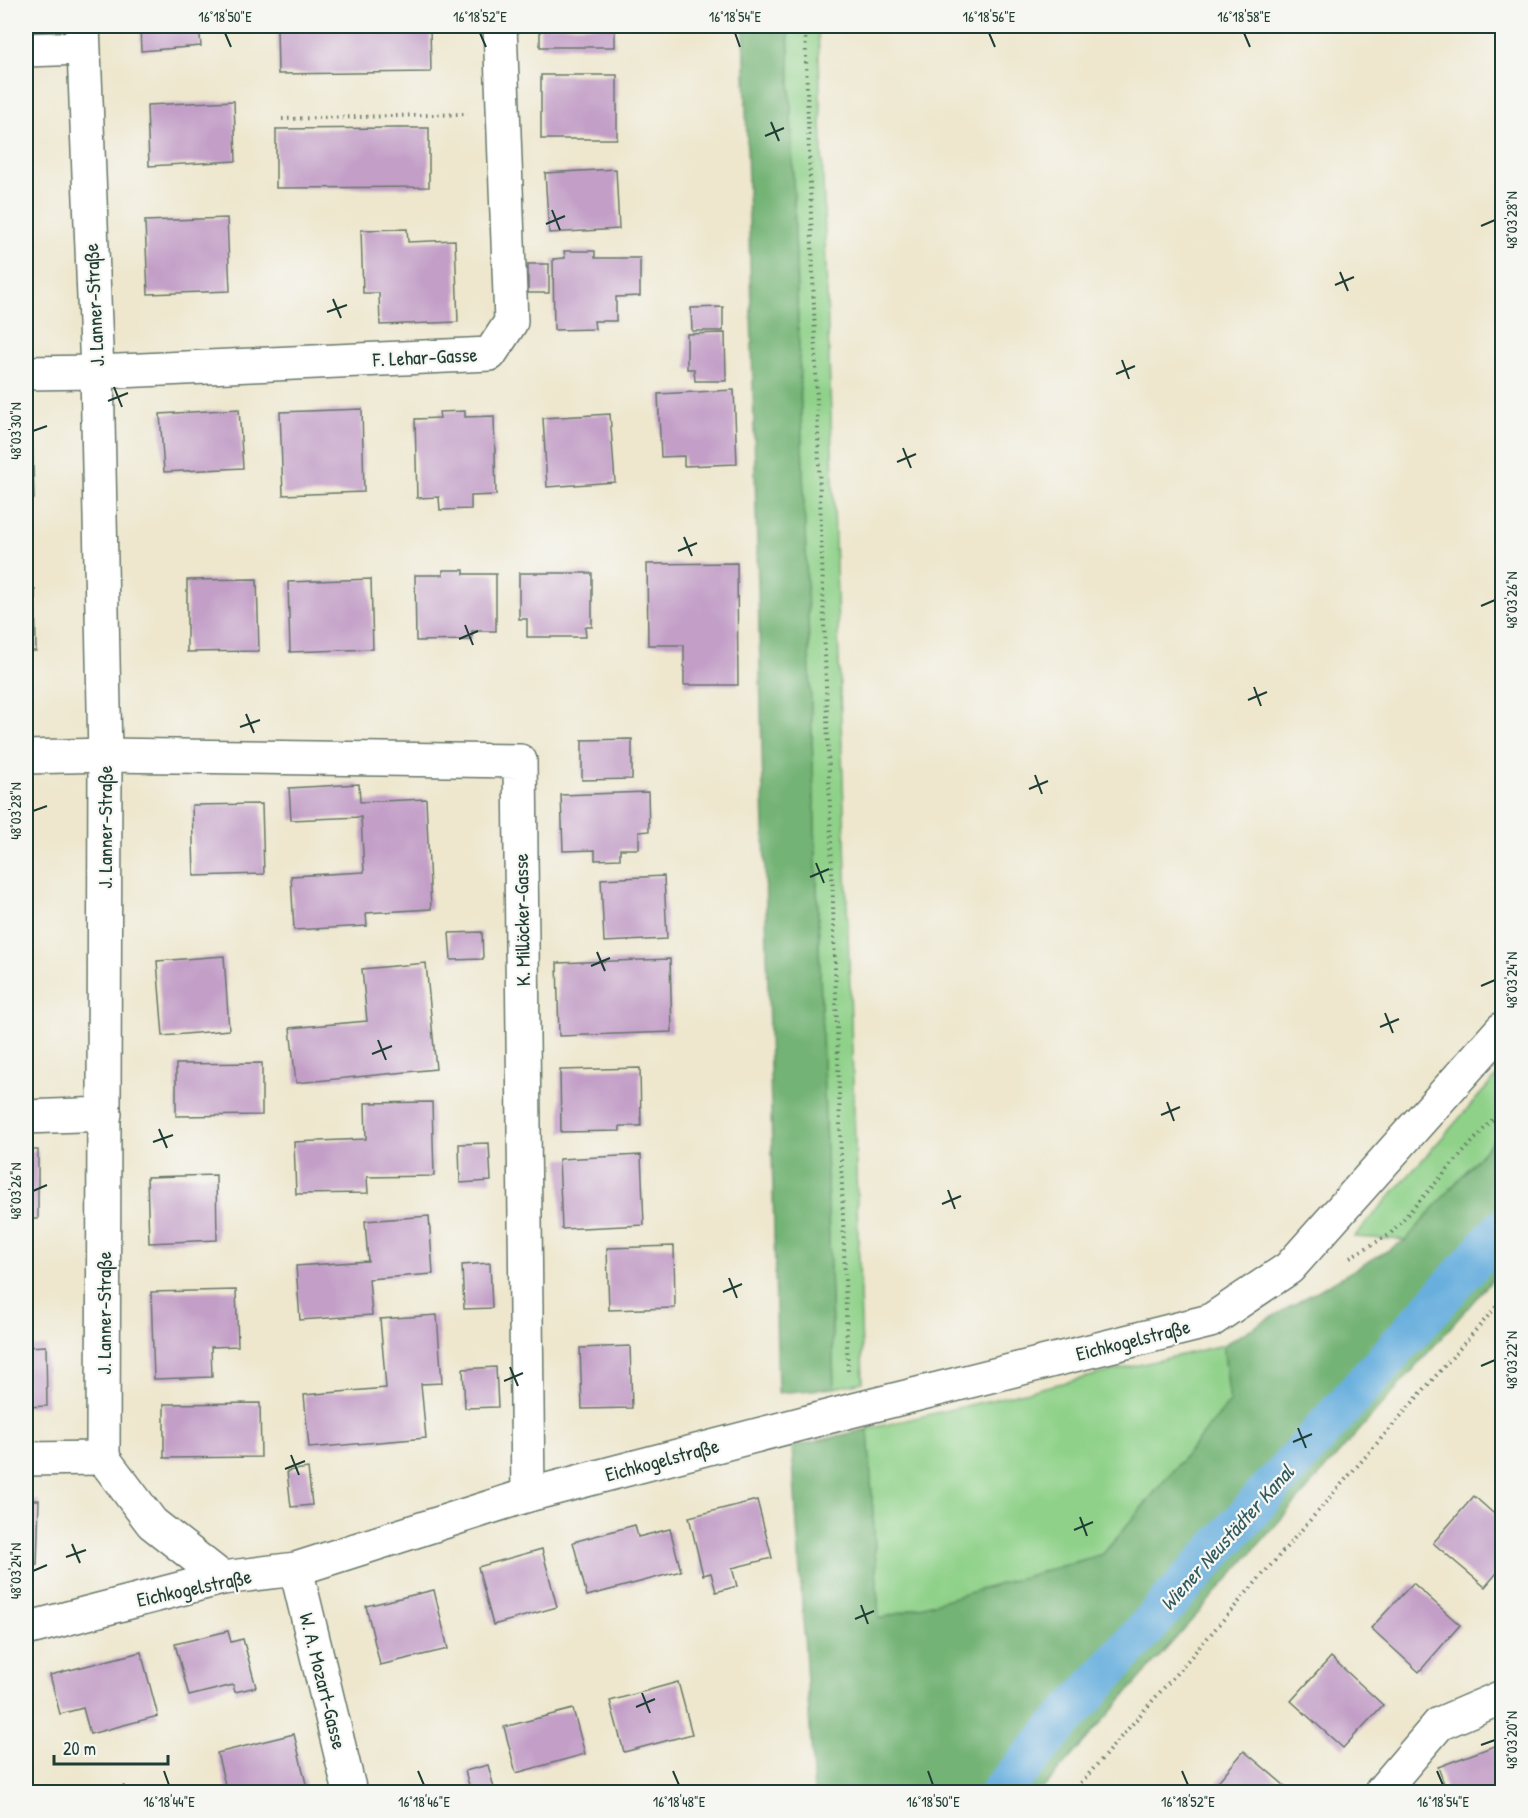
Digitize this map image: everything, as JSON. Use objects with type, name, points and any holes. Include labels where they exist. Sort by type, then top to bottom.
[{"type":"street","name":"F. Lehar-Gasse","points":[[97,372],[490,354],[511,322],[500,26]]},
{"type":"street","points":[[26,50],[83,37]]},
{"type":"street","name":"J. Lanner-Straße","points":[[83,37],[97,372],[105,755],[103,1458]]},
{"type":"street","points":[[26,373],[97,372]]},
{"type":"street","points":[[26,757],[105,755]]},
{"type":"street","name":"K. Millöcker-Gasse","points":[[105,755],[520,761],[528,1495]]},
{"type":"street","name":"Eichkogelstraße","points":[[26,1629],[222,1578],[296,1569],[528,1495],[1210,1321],[1288,1269],[1503,1029]]},
{"type":"street","points":[[26,1117],[105,1114]]},
{"type":"street","points":[[26,1459],[103,1458],[152,1523],[222,1578]]},
{"type":"street","name":"W. A. Mozart-Gasse","points":[[296,1569],[350,1792]]},
{"type":"street","points":[[1381,1792],[1439,1724],[1503,1697]]},
{"type":"path","points":[[805,26],[850,1411]]},
{"type":"path","points":[[282,119],[503,113]]},
{"type":"path","points":[[1288,1269],[1340,1263],[1389,1234],[1503,1109]]},
{"type":"path","points":[[1073,1792],[1503,1300]]},
{"type":"green space","points":[[744,26],[788,26],[834,1388],[778,1393]]},
{"type":"green space","points":[[788,26],[818,26],[863,1382],[834,1388]]},
{"type":"green space","points":[[1502,1070],[1502,1130],[1406,1240],[1354,1237]]},
{"type":"green space","points":[[1502,1130],[1502,1269],[1040,1792],[814,1792],[792,1447],[868,1429],[879,1619],[1103,1554],[1230,1402],[1223,1345],[1406,1240]]},
{"type":"green space","points":[[1223,1345],[1230,1402],[1103,1554],[879,1619],[868,1429]]},
{"type":"building","points":[[140,26],[199,26],[201,46],[141,51]]},
{"type":"building","points":[[277,26],[430,26],[431,72],[278,74]]},
{"type":"building","points":[[540,26],[615,26],[615,47],[540,47]]},
{"type":"building","points":[[541,75],[617,75],[617,139],[541,139]]},
{"type":"building","points":[[234,101],[236,161],[149,166],[147,105]]},
{"type":"building","points":[[429,128],[429,187],[276,188],[276,129]]},
{"type":"building","points":[[616,169],[619,229],[549,233],[545,173]]},
{"type":"building","points":[[227,218],[230,291],[148,294],[145,221]]},
{"type":"building","points":[[407,229],[408,242],[455,240],[458,322],[380,325],[379,293],[363,293],[361,230]]},
{"type":"building","points":[[564,251],[595,251],[595,258],[640,258],[640,296],[616,297],[616,321],[594,321],[595,329],[554,330],[553,259],[565,258]]},
{"type":"building","points":[[528,264],[549,264],[549,293],[528,293]]},
{"type":"building","points":[[723,307],[723,331],[692,331],[691,308]]},
{"type":"building","points":[[725,333],[726,381],[695,381],[694,369],[687,369],[687,334]]},
{"type":"building","points":[[734,390],[737,464],[684,466],[684,456],[661,457],[658,394]]},
{"type":"building","points":[[239,409],[243,468],[164,472],[160,414]]},
{"type":"building","points":[[362,409],[364,492],[283,495],[280,412]]},
{"type":"building","points":[[465,411],[465,417],[494,416],[496,495],[471,496],[471,509],[440,510],[439,497],[417,498],[415,419],[440,418],[439,412]]},
{"type":"building","points":[[610,414],[615,482],[547,487],[543,418]]},
{"type":"building","points":[[26,430],[32,430],[34,499],[26,499]]},
{"type":"building","points":[[737,563],[738,685],[684,685],[684,645],[648,645],[647,564]]},
{"type":"building","points":[[443,570],[464,570],[464,574],[496,574],[496,631],[472,631],[472,640],[416,641],[415,575],[443,575]]},
{"type":"building","points":[[519,573],[592,573],[592,627],[585,627],[586,637],[527,637],[527,619],[519,619]]},
{"type":"building","points":[[257,579],[259,651],[187,652],[187,580]]},
{"type":"building","points":[[371,579],[373,649],[290,652],[288,582]]},
{"type":"building","points":[[26,589],[35,589],[36,651],[26,651]]},
{"type":"building","points":[[632,739],[632,779],[582,780],[582,740]]},
{"type":"building","points":[[359,784],[360,802],[426,799],[431,909],[366,913],[367,926],[294,930],[291,876],[364,872],[361,817],[291,820],[289,788]]},
{"type":"building","points":[[648,792],[649,831],[639,832],[639,849],[620,849],[620,859],[595,860],[595,850],[563,851],[561,795]]},
{"type":"building","points":[[262,804],[264,874],[194,876],[192,805]]},
{"type":"building","points":[[664,876],[667,939],[604,942],[601,879]]},
{"type":"building","points":[[482,932],[483,959],[451,960],[449,933]]},
{"type":"building","points":[[224,956],[229,1030],[163,1036],[157,961]]},
{"type":"building","points":[[670,959],[672,1032],[559,1036],[557,963]]},
{"type":"building","points":[[426,963],[436,1069],[296,1083],[290,1028],[367,1021],[362,969]]},
{"type":"building","points":[[262,1063],[262,1115],[176,1116],[176,1064]]},
{"type":"building","points":[[640,1068],[641,1126],[620,1126],[620,1131],[561,1132],[560,1070]]},
{"type":"building","points":[[432,1102],[434,1176],[367,1177],[368,1193],[296,1194],[294,1142],[366,1139],[365,1103]]},
{"type":"building","points":[[489,1143],[491,1181],[460,1183],[459,1144]]},
{"type":"building","points":[[26,1150],[38,1150],[38,1219],[26,1219]]},
{"type":"building","points":[[641,1155],[644,1225],[562,1229],[559,1159]]},
{"type":"building","points":[[216,1175],[217,1240],[149,1243],[147,1177]]},
{"type":"building","points":[[429,1216],[433,1274],[369,1279],[372,1315],[300,1320],[296,1266],[368,1261],[365,1221]]},
{"type":"building","points":[[674,1246],[675,1308],[609,1310],[607,1248]]},
{"type":"building","points":[[490,1263],[492,1308],[464,1309],[462,1265]]},
{"type":"building","points":[[236,1290],[238,1346],[211,1347],[212,1377],[154,1379],[151,1292]]},
{"type":"building","points":[[437,1315],[442,1383],[421,1384],[426,1438],[309,1448],[304,1395],[386,1388],[380,1319]]},
{"type":"building","points":[[46,1346],[47,1406],[26,1407],[26,1347]]},
{"type":"building","points":[[630,1346],[632,1408],[582,1409],[580,1348]]},
{"type":"building","points":[[496,1367],[498,1407],[465,1408],[463,1369]]},
{"type":"building","points":[[260,1403],[261,1457],[164,1458],[164,1404]]},
{"type":"building","points":[[308,1468],[312,1505],[291,1507],[287,1471]]},
{"type":"building","points":[[1474,1496],[1502,1521],[1502,1567],[1485,1587],[1433,1543]]},
{"type":"building","points":[[26,1500],[39,1500],[37,1565],[26,1565]]},
{"type":"building","points":[[757,1500],[772,1558],[732,1568],[737,1586],[716,1592],[711,1573],[703,1575],[689,1517]]},
{"type":"building","points":[[635,1525],[638,1537],[670,1529],[681,1571],[587,1596],[573,1542]]},
{"type":"building","points":[[542,1549],[557,1607],[493,1625],[478,1567]]},
{"type":"building","points":[[1413,1583],[1460,1625],[1419,1672],[1371,1628]]},
{"type":"building","points":[[434,1590],[448,1649],[380,1665],[366,1606]]},
{"type":"building","points":[[228,1631],[231,1642],[243,1639],[256,1687],[235,1692],[233,1685],[189,1696],[175,1644]]},
{"type":"building","points":[[141,1652],[158,1716],[90,1734],[83,1708],[60,1714],[50,1675]]},
{"type":"building","points":[[1331,1657],[1383,1705],[1343,1748],[1291,1701]]},
{"type":"building","points":[[678,1682],[692,1734],[624,1752],[610,1701]]},
{"type":"building","points":[[573,1709],[585,1754],[516,1773],[504,1727]]},
{"type":"building","points":[[294,1734],[308,1792],[227,1792],[217,1753]]},
{"type":"building","points":[[1502,1743],[1502,1792],[1447,1792],[1438,1767]]},
{"type":"building","points":[[1244,1751],[1291,1791],[1209,1792]]},
{"type":"building","points":[[488,1765],[495,1792],[471,1792],[465,1771]]},
{"type":"building","points":[[124,1786],[126,1792],[104,1792]]},
{"type":"building","points":[[44,1787],[45,1792],[27,1792]]},
{"type":"waterway","name":"Wiener Neustädter Kanal","points":[[1000,1792],[1502,1229]]}]
